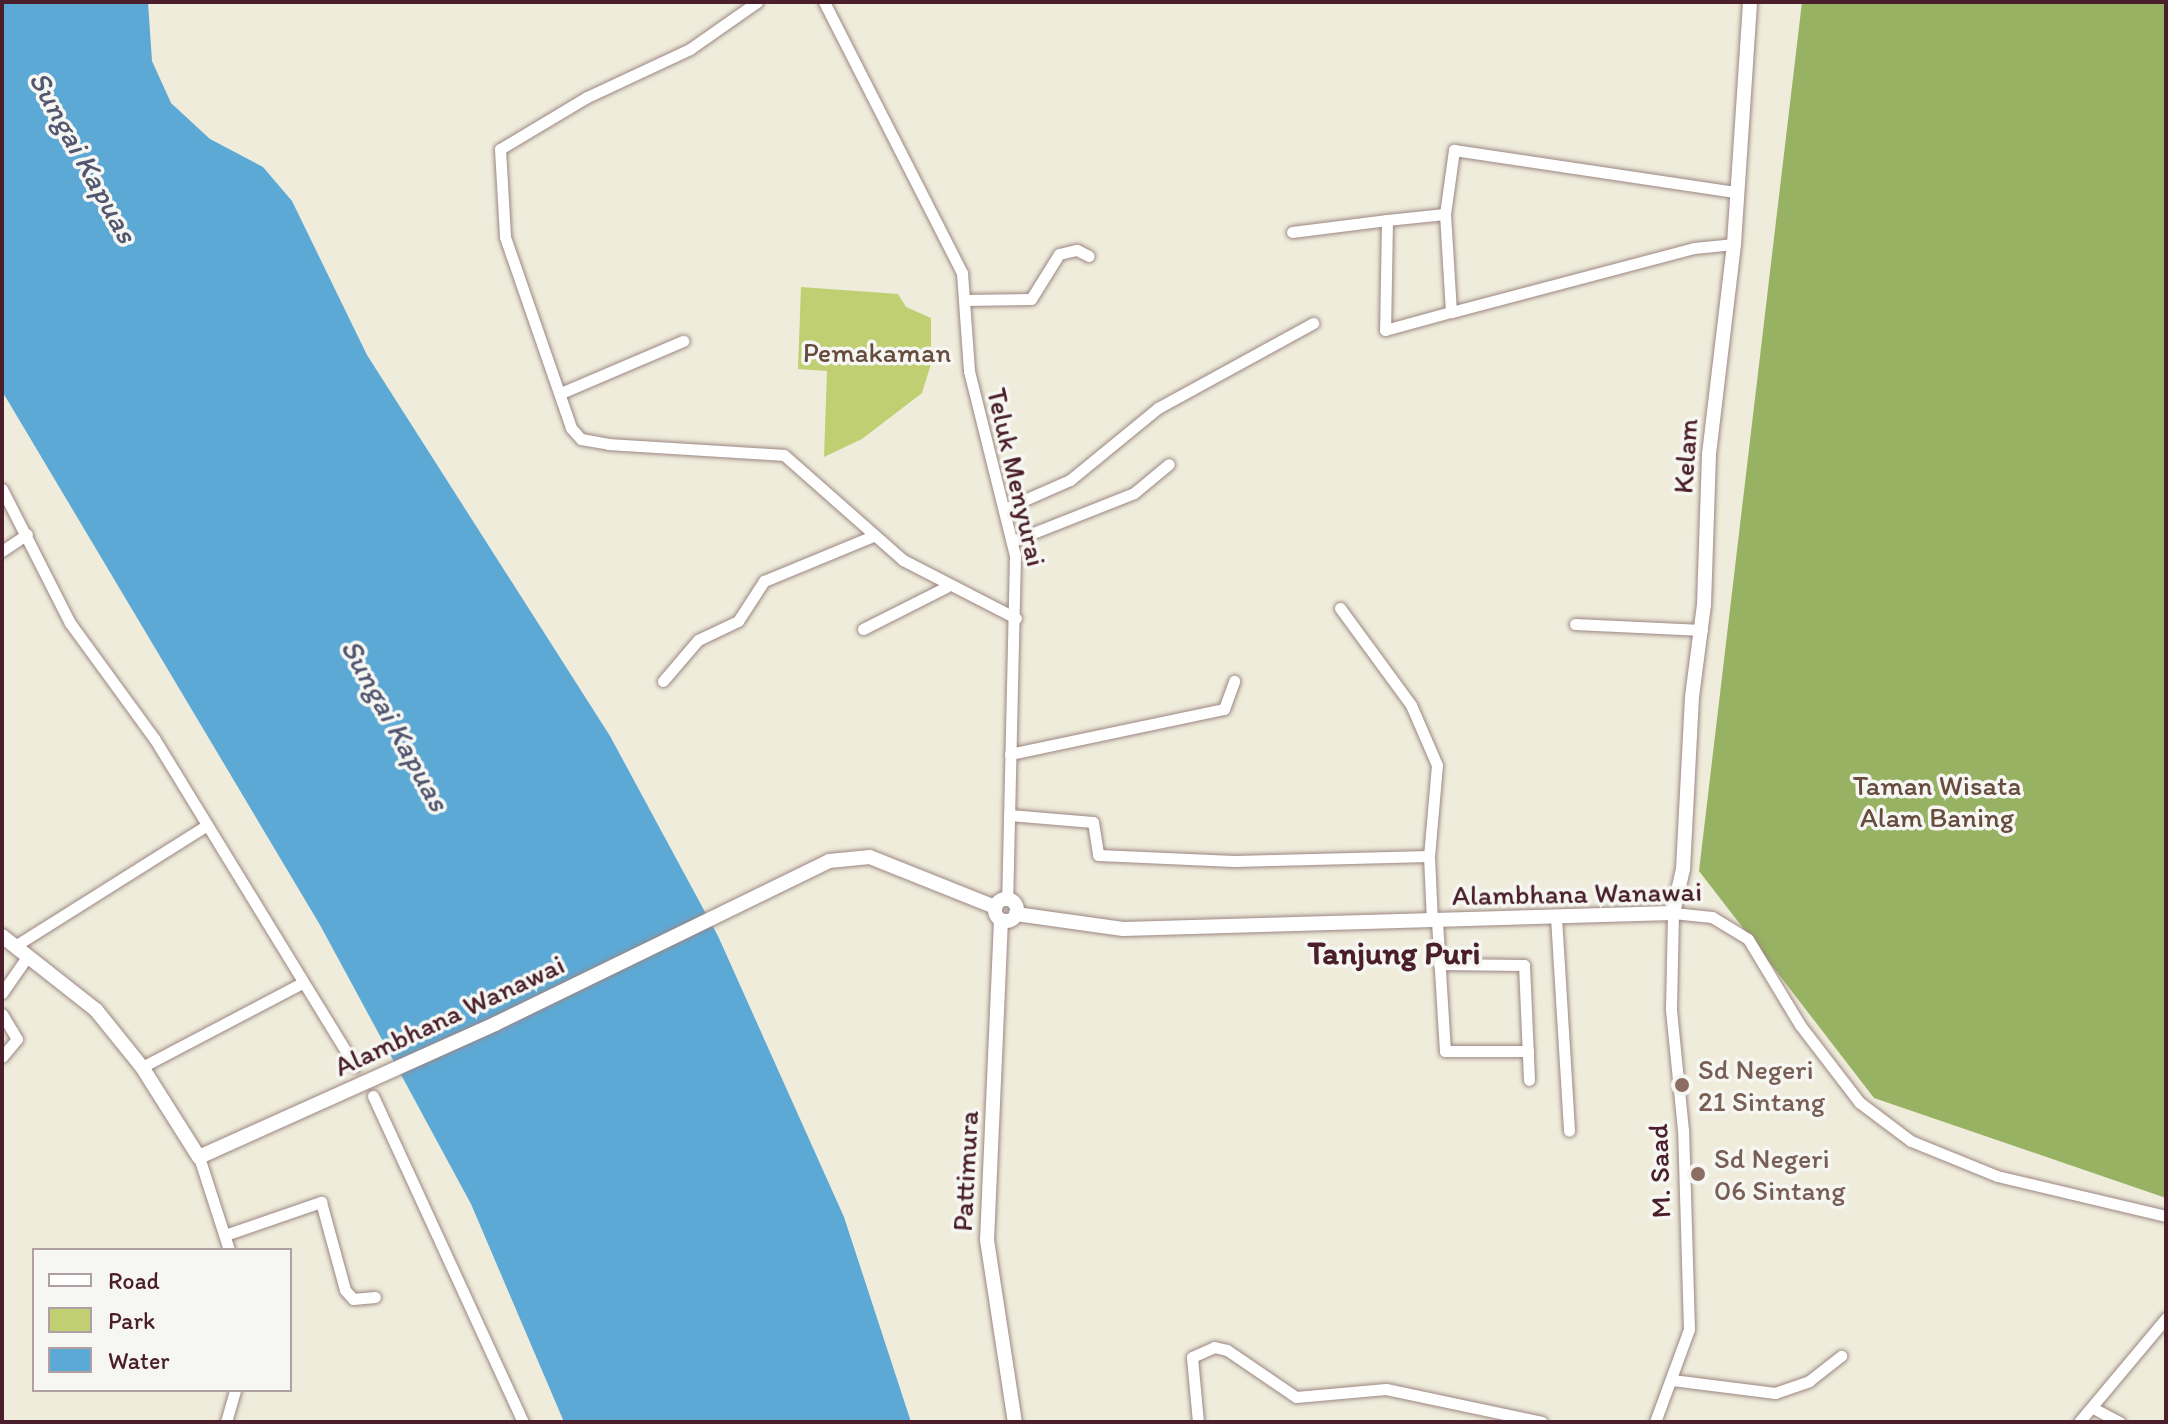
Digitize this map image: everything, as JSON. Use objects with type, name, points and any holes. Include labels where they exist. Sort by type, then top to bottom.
[{"type":"main road","name":"Kelam","points":[[1673,913],[1683,869],[1692,697],[1702,630],[1709,454],[1734,244],[1735,192],[1750,2]]},
{"type":"main road","name":"Alambhana Wanawai","points":[[199,1157],[482,1030],[797,876],[845,856],[870,857],[1016,914],[1123,929],[1673,913]]},
{"type":"main road","name":"Pattimura","points":[[1001,909],[987,1240],[1015,1422]]},
{"type":"main road","points":[[2,936],[96,1010],[142,1067],[199,1157]]},
{"type":"street","points":[[757,2],[690,49],[587,97],[500,149],[505,237],[571,428],[581,439],[784,455],[873,536],[946,587],[1016,618]]},
{"type":"street","name":"Teluk Menyurai","points":[[824,2],[865,89],[946,235],[962,273],[969,371],[1013,541],[1016,618],[1009,815],[1001,909]]},
{"type":"street","points":[[1451,312],[1445,214],[1450,153],[1460,149],[1735,192]]},
{"type":"street","points":[[1292,232],[1445,214]]},
{"type":"street","points":[[1387,220],[1385,330],[1694,248],[1734,244]]},
{"type":"street","points":[[964,300],[1031,299],[1059,254],[1077,250],[1089,256]]},
{"type":"street","points":[[1004,509],[1070,480],[1158,408],[1313,323]]},
{"type":"street","points":[[561,393],[683,341]]},
{"type":"street","points":[[1013,541],[1134,493],[1169,464]]},
{"type":"street","points":[[2,489],[62,606],[122,688],[355,1066]]},
{"type":"street","points":[[2,551],[27,534]]},
{"type":"street","points":[[663,681],[698,640],[738,621],[764,581],[873,536]]},
{"type":"street","points":[[863,629],[946,587]]},
{"type":"street","points":[[1340,608],[1411,705],[1430,745],[1438,776],[1429,856],[1445,1051],[1528,1051]]},
{"type":"street","points":[[1575,624],[1702,630]]},
{"type":"street","points":[[1010,754],[1224,709],[1234,681]]},
{"type":"street","points":[[1009,815],[1093,822],[1098,855],[1234,861],[1429,856]]},
{"type":"street","points":[[15,946],[207,825]]},
{"type":"street","name":"Alambhana Wanawai","points":[[1673,913],[1712,917],[1748,939],[1800,1025],[1859,1102],[1911,1141],[1997,1176],[2166,1216]]},
{"type":"street","name":"M. Saad","points":[[1655,1422],[1689,1329],[1683,1130],[1670,986],[1673,913]]},
{"type":"street","points":[[1556,917],[1569,1131]]},
{"type":"street","points":[[2,993],[27,957]]},
{"type":"street","points":[[1439,964],[1524,965],[1529,1080]]},
{"type":"street","points":[[142,1067],[302,983]]},
{"type":"street","points":[[2,1014],[17,1039],[2,1057]]},
{"type":"street","points":[[373,1096],[523,1422]]},
{"type":"street","points":[[199,1157],[228,1248]]},
{"type":"street","points":[[225,1235],[321,1202],[345,1290],[353,1299],[375,1297]]},
{"type":"street","points":[[2079,1422],[2166,1318]]},
{"type":"street","points":[[1198,1422],[1192,1357],[1214,1347],[1227,1350],[1296,1397],[1386,1389],[1542,1422]]},
{"type":"street","points":[[1672,1380],[1775,1393],[1809,1381],[1841,1356]]},
{"type":"street","points":[[226,1422],[234,1392]]},
{"type":"street","points":[[2093,1408],[2119,1422]]},
{"type":"green space","name":"Taman Wisata Alam Baning","points":[[1802,2],[2166,2],[2166,1198],[1874,1098],[1699,871]]},
{"type":"green space","name":"Pemakaman","points":[[801,287],[898,294],[906,307],[931,318],[931,364],[922,393],[862,439],[824,457],[827,371],[798,369]]},
{"type":"water","name":"Sungai Kapuas","points":[[2,2],[148,2],[152,61],[171,103],[210,139],[263,167],[292,201],[367,355],[610,736],[718,936],[844,1217],[911,1422],[564,1422],[471,1204],[320,925],[2,391]]},
{"type":"place","name":"Sd Negeri 21 Sintang","points":[[1682,1085]]},
{"type":"place","name":"Sd Negeri 06 Sintang","points":[[1698,1174]]},
{"type":"district","name":"Tanjung Puri","points":[[1394,953]]}]
